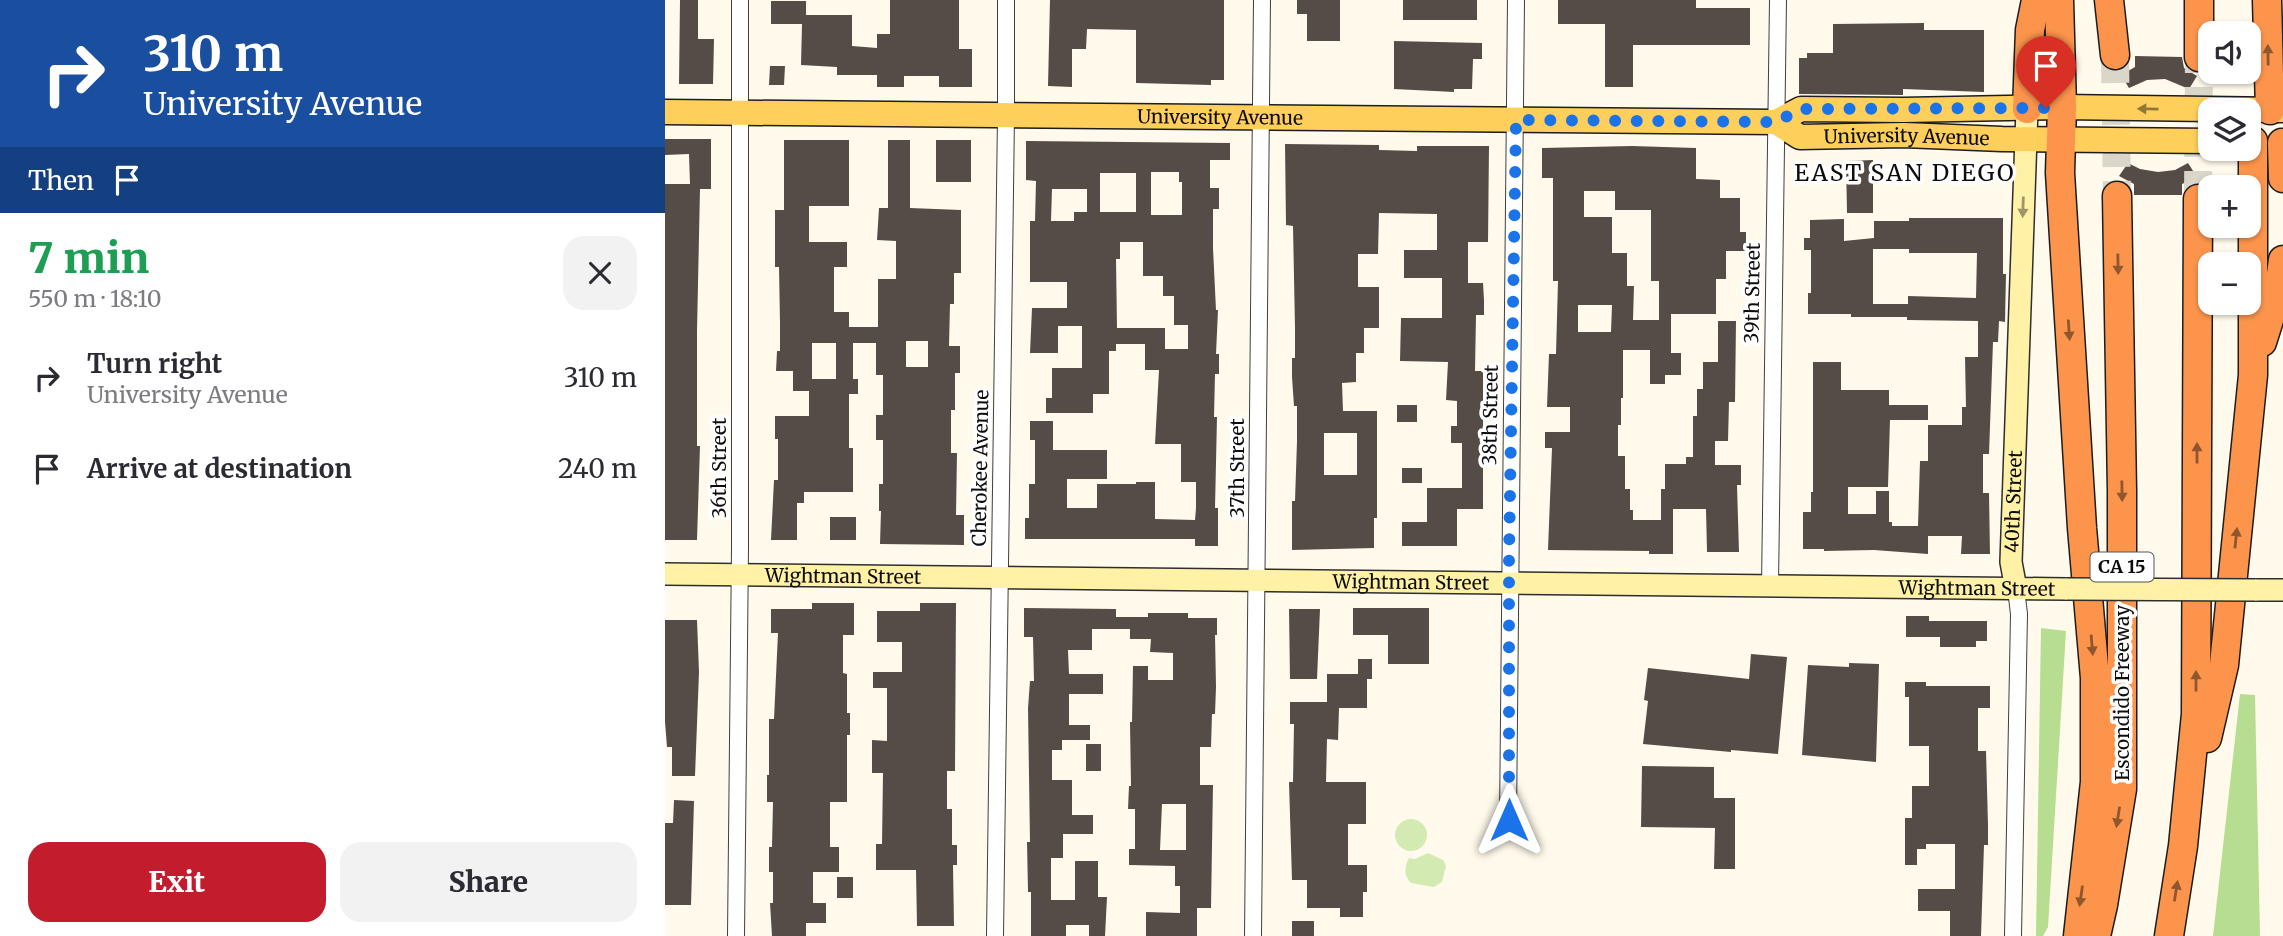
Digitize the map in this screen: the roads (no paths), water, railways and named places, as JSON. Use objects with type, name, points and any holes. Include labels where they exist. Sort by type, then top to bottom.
[{"type":"highway","points":[[2027,108],[2030,30],[2036,0]]},
{"type":"highway","points":[[2059,0],[2062,107],[2060,173],[2077,462],[2095,678],[2095,782],[2078,936]]},
{"type":"highway","points":[[2109,0],[2115,55],[2116,0]]},
{"type":"highway","points":[[2199,0],[2199,21]]},
{"type":"highway","points":[[2215,21],[2217,0]]},
{"type":"highway","points":[[2267,0],[2277,110]]},
{"type":"highway","points":[[2282,143],[2283,178]]},
{"type":"highway","points":[[2183,846],[2224,665],[2253,375],[2251,161]]},
{"type":"highway","name":"Escondido Freeway","points":[[2096,936],[2122,789],[2122,491],[2117,196]]},
{"type":"highway","points":[[2169,936],[2183,846],[2196,714],[2198,199]]},
{"type":"highway","points":[[2253,375],[2279,288],[2283,260]]},
{"type":"main road","name":"University Avenue","points":[[665,112],[1776,122],[1801,109],[2062,107],[2277,110]]},
{"type":"main road","name":"40th Street","points":[[2016,589],[2011,562],[2027,108]]},
{"type":"main road","points":[[2261,129],[2277,110]]},
{"type":"main road","name":"University Avenue","points":[[1776,122],[1800,137],[1905,135],[2198,141]]},
{"type":"main road","points":[[2261,142],[2282,143]]},
{"type":"main road","name":"Wightman Street","points":[[665,574],[2283,590]]},
{"type":"street","name":"36th Street","points":[[736,936],[740,576],[740,0]]},
{"type":"street","name":"Cherokee Avenue","points":[[995,936],[1006,0]]},
{"type":"street","name":"37th Street","points":[[1253,936],[1262,0]]},
{"type":"street","name":"38th Street","points":[[1504,830],[1509,820],[1516,0]]},
{"type":"street","name":"39th Street","points":[[1770,586],[1778,0]]},
{"type":"street","name":"40th Street","points":[[2013,936],[2019,614],[2016,589]]},
{"type":"tunnel","points":[[2115,55],[2117,196]]},
{"type":"tunnel","points":[[2198,175],[2199,84]]},
{"type":"district","name":"EAST SAN DIEGO","points":[[1905,173]]}]
